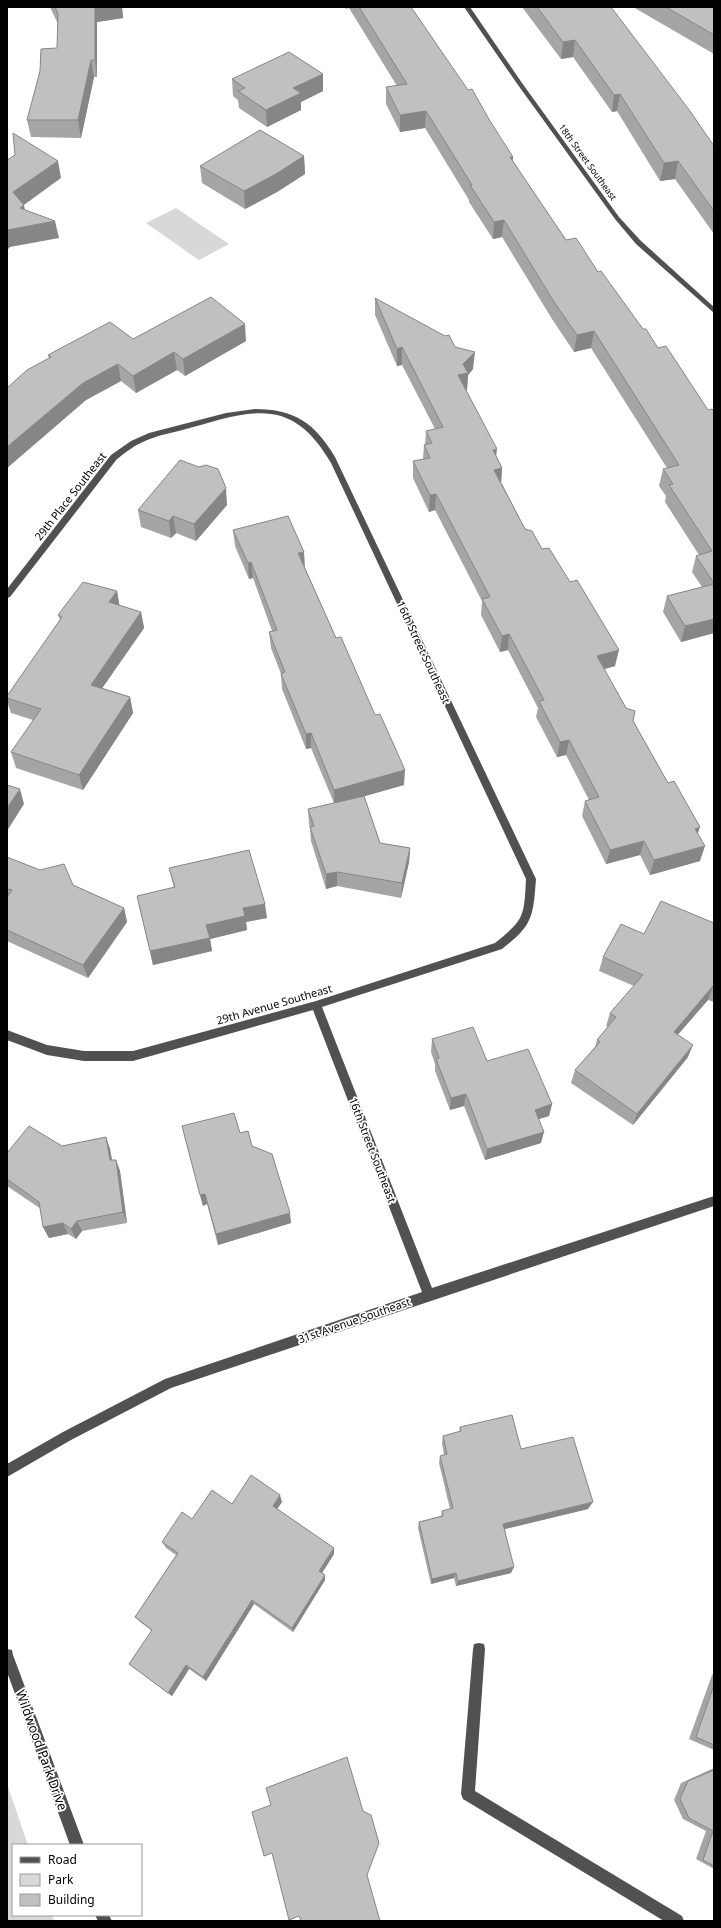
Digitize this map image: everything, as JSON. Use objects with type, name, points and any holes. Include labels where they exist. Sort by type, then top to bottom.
[{"type":"street","name":"18th Street Southeast","points":[[468,7],[520,84],[617,218],[638,242],[714,311]]},
{"type":"street","name":"29th Place Southeast","points":[[7,595],[114,457],[133,444],[147,437],[226,416],[256,412],[283,414]]},
{"type":"street","name":"16th Street Southeast","points":[[283,414],[296,419],[322,441],[335,463],[531,879],[529,910]]},
{"type":"street","name":"29th Avenue Southeast","points":[[7,1035],[47,1050],[84,1056],[133,1056],[316,1005],[498,946],[515,933],[526,919],[529,910]]},
{"type":"street","name":"16th Street Southeast","points":[[316,1005],[429,1295]]},
{"type":"street","name":"31st Avenue Southeast","points":[[7,1471],[67,1436],[169,1383],[714,1201]]},
{"type":"street","points":[[479,1649],[468,1794],[677,1921]]},
{"type":"street","name":"Wildwood Park Drive","points":[[7,1655],[77,1844]]},
{"type":"green space","points":[[176,208],[229,244],[199,260],[146,223]]},
{"type":"green space","points":[[7,1784],[28,1844],[12,1844],[12,1916],[52,1916],[54,1921],[7,1921]]},
{"type":"building","points":[[55,7],[95,7],[95,60],[91,60],[78,120],[27,120],[40,71],[41,49],[57,48],[58,14]]},
{"type":"building","points":[[359,7],[411,7],[468,90],[472,89],[513,157],[510,157],[566,240],[576,238],[598,272],[601,271],[643,329],[646,329],[658,348],[666,346],[708,410],[712,409],[714,411],[714,583],[696,556],[712,551],[669,485],[673,484],[663,469],[679,465],[594,331],[577,335],[554,302],[504,220],[494,222],[426,111],[400,115],[386,87],[407,84]]},
{"type":"building","points":[[537,7],[611,7],[690,111],[714,146],[714,211],[678,161],[664,163],[620,94],[614,95],[575,40],[563,42]]},
{"type":"building","points":[[666,7],[714,7],[714,35]]},
{"type":"building","points":[[289,52],[323,74],[293,88],[301,93],[266,110],[238,91],[245,88],[232,79]]},
{"type":"building","points":[[260,130],[304,156],[276,174],[244,191],[200,166]]},
{"type":"building","points":[[13,133],[58,161],[13,192],[24,205],[20,208],[55,221],[7,230],[7,160],[15,155]]},
{"type":"building","points":[[211,297],[245,324],[183,359],[174,352],[133,376],[118,364],[83,383],[7,447],[7,388],[27,370],[51,357],[48,355],[110,322],[133,339]]},
{"type":"building","points":[[375,298],[445,336],[449,335],[455,347],[475,352],[463,364],[468,373],[458,375],[497,449],[493,450],[502,468],[494,470],[525,529],[532,531],[542,549],[549,548],[570,582],[577,580],[619,650],[597,656],[626,708],[635,711],[633,721],[668,783],[674,781],[700,827],[695,829],[705,846],[654,860],[644,841],[610,850],[585,801],[599,797],[569,740],[560,742],[539,701],[544,700],[509,634],[502,636],[482,599],[490,597],[436,494],[430,495],[413,461],[430,458],[424,445],[432,443],[426,431],[443,427],[402,347],[397,349]]},
{"type":"building","points":[[180,460],[199,467],[206,465],[218,469],[226,488],[194,524],[173,516],[169,521],[138,510]]},
{"type":"building","points":[[288,516],[304,552],[298,553],[336,638],[341,637],[375,715],[380,714],[405,770],[334,790],[311,733],[306,734],[281,674],[285,672],[269,632],[277,630],[251,562],[248,563],[233,530]]},
{"type":"building","points":[[83,582],[117,591],[109,602],[141,612],[91,685],[130,697],[79,775],[11,752],[41,709],[7,698],[7,696],[62,617],[58,615]]},
{"type":"building","points":[[714,584],[714,619],[685,626],[667,596]]},
{"type":"building","points":[[7,785],[20,789],[7,808]]},
{"type":"building","points":[[364,796],[380,843],[410,848],[402,883],[337,872],[326,874],[310,827],[314,826],[308,809]]},
{"type":"building","points":[[249,850],[265,904],[243,908],[245,916],[206,925],[210,938],[150,951],[137,896],[175,887],[169,868]]},
{"type":"building","points":[[7,857],[40,870],[64,864],[73,885],[124,908],[83,965],[7,930],[7,897],[12,890],[7,889]]},
{"type":"building","points":[[661,901],[714,923],[714,987],[713,986],[674,1032],[693,1045],[637,1114],[575,1070],[600,1042],[597,1040],[616,1017],[610,1013],[643,975],[603,957],[621,924],[644,934]]},
{"type":"building","points":[[473,1027],[487,1061],[528,1049],[552,1104],[535,1110],[544,1132],[487,1149],[466,1094],[451,1098],[436,1059],[439,1058],[432,1039]]},
{"type":"building","points":[[234,1113],[240,1133],[248,1131],[252,1146],[272,1154],[290,1213],[216,1234],[205,1194],[200,1195],[182,1126]]},
{"type":"building","points":[[29,1126],[62,1146],[106,1137],[110,1160],[116,1160],[123,1212],[77,1221],[71,1229],[63,1223],[43,1227],[39,1202],[7,1179],[7,1153]]},
{"type":"building","points":[[512,1415],[521,1449],[573,1437],[593,1502],[503,1524],[514,1567],[458,1581],[456,1573],[432,1579],[419,1522],[443,1516],[442,1511],[453,1508],[440,1456],[447,1454],[443,1436],[461,1431],[460,1427]]},
{"type":"building","points":[[251,1475],[280,1495],[273,1506],[334,1548],[319,1571],[325,1575],[292,1628],[252,1600],[203,1677],[186,1665],[168,1693],[129,1664],[152,1630],[135,1617],[178,1553],[162,1542],[182,1512],[192,1519],[212,1490],[232,1504]]},
{"type":"building","points":[[714,1685],[714,1745],[696,1737]]},
{"type":"building","points":[[347,1757],[363,1811],[371,1815],[379,1843],[367,1875],[380,1921],[301,1921],[299,1916],[289,1920],[272,1853],[264,1856],[252,1812],[271,1805],[266,1788]]},
{"type":"building","points":[[714,1770],[714,1866],[703,1860],[713,1831],[689,1818],[680,1799],[688,1781]]}]
